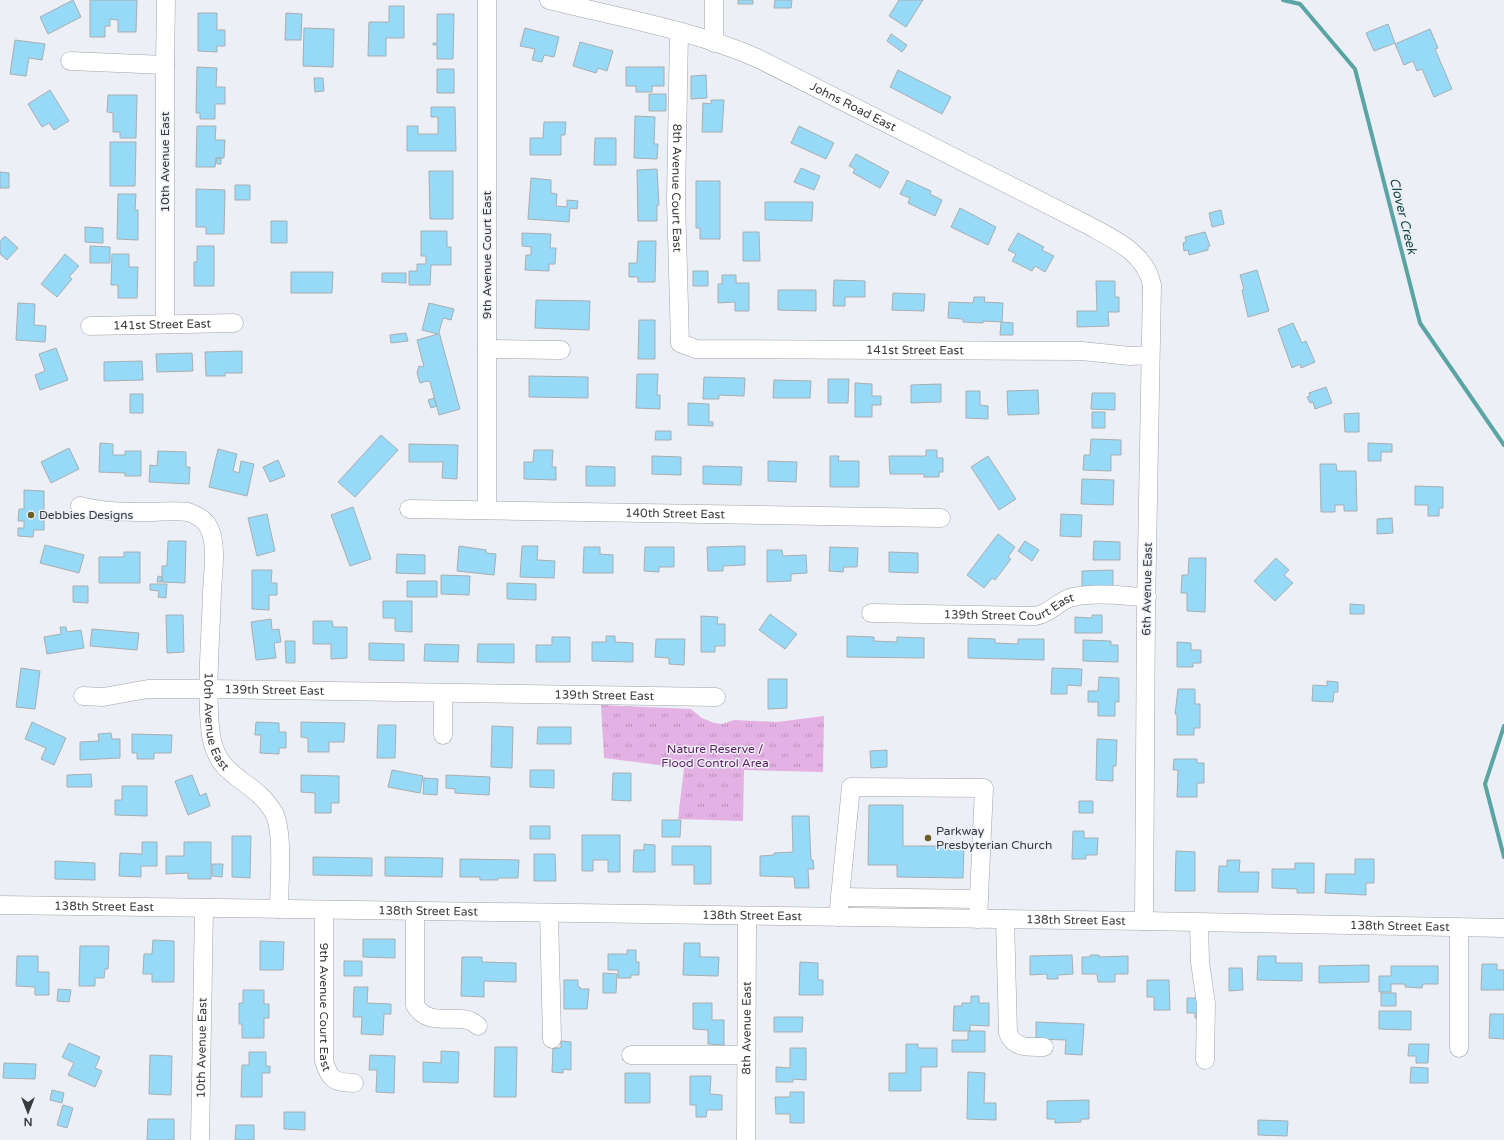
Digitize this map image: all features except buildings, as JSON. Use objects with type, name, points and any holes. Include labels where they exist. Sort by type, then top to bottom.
[{"type":"street","name":"10th Avenue East","points":[[164,324],[164,65],[166,0]]},
{"type":"street","name":"9th Avenue Court East","points":[[487,0],[487,510]]},
{"type":"street","name":"Johns Road East","points":[[548,0],[679,33],[757,58],[1086,224],[1119,242],[1139,259]]},
{"type":"street","points":[[714,0],[714,43]]},
{"type":"street","name":"8th Avenue Court East","points":[[679,33],[676,199],[680,343]]},
{"type":"street","points":[[70,61],[164,65]]},
{"type":"street","name":"6th Avenue East","points":[[1139,259],[1146,268],[1152,284],[1144,921]]},
{"type":"street","name":"141st Street East","points":[[90,326],[234,323]]},
{"type":"street","name":"141st Street East","points":[[680,343],[696,349],[1082,351],[1130,356],[1150,355]]},
{"type":"street","points":[[487,349],[561,350]]},
{"type":"street","name":"10th Avenue East","points":[[80,506],[104,511],[181,512],[197,516],[205,522],[212,537],[209,689],[212,744],[218,756],[231,774],[250,787],[268,804],[275,814],[279,834],[280,909]]},
{"type":"street","name":"140th Street East","points":[[409,509],[941,518]]},
{"type":"street","name":"139th Street Court East","points":[[871,613],[1035,616],[1042,615],[1073,598],[1089,596],[1147,597]]},
{"type":"street","name":"139th Street East","points":[[83,696],[103,697],[148,689],[209,689],[716,697]]},
{"type":"street","points":[[443,693],[443,735]]},
{"type":"street","points":[[838,917],[851,787],[984,788],[978,919]]},
{"type":"street","points":[[840,897],[979,899]]},
{"type":"street","name":"138th Street East","points":[[0,905],[1144,921],[1504,928]]},
{"type":"street","name":"10th Avenue East","points":[[200,1140],[204,909]]},
{"type":"street","name":"9th Avenue Court East","points":[[324,910],[324,1061],[327,1072],[332,1078],[338,1082],[354,1083]]},
{"type":"street","points":[[415,911],[415,1005],[419,1012],[430,1018],[464,1020],[474,1022],[478,1026]]},
{"type":"street","points":[[549,913],[552,1039]]},
{"type":"street","name":"8th Avenue East","points":[[746,1140],[749,916]]},
{"type":"street","points":[[1005,919],[1006,1005],[1008,1033],[1010,1039],[1017,1044],[1023,1046],[1044,1047]]},
{"type":"street","points":[[1199,923],[1200,962],[1206,1004],[1207,1043],[1205,1060]]},
{"type":"street","points":[[1459,928],[1459,1048]]},
{"type":"street","points":[[631,1055],[746,1056]]},
{"type":"green space","name":"Nature Reserve / Flood Control Area","points":[[601,705],[691,709],[702,718],[714,723],[722,724],[734,720],[777,722],[824,716],[823,772],[744,770],[743,821],[678,819],[684,768],[604,758]]},
{"type":"waterway","name":"Clover Creek","points":[[1283,0],[1300,4],[1355,69],[1420,323],[1504,445]]},
{"type":"waterway","name":"Clover Creek","points":[[1504,726],[1485,784],[1504,857]]},
{"type":"place","name":"Debbies Designs","points":[[31,515]]},
{"type":"place","name":"Parkway Presbyterian Church","points":[[928,838]]}]
